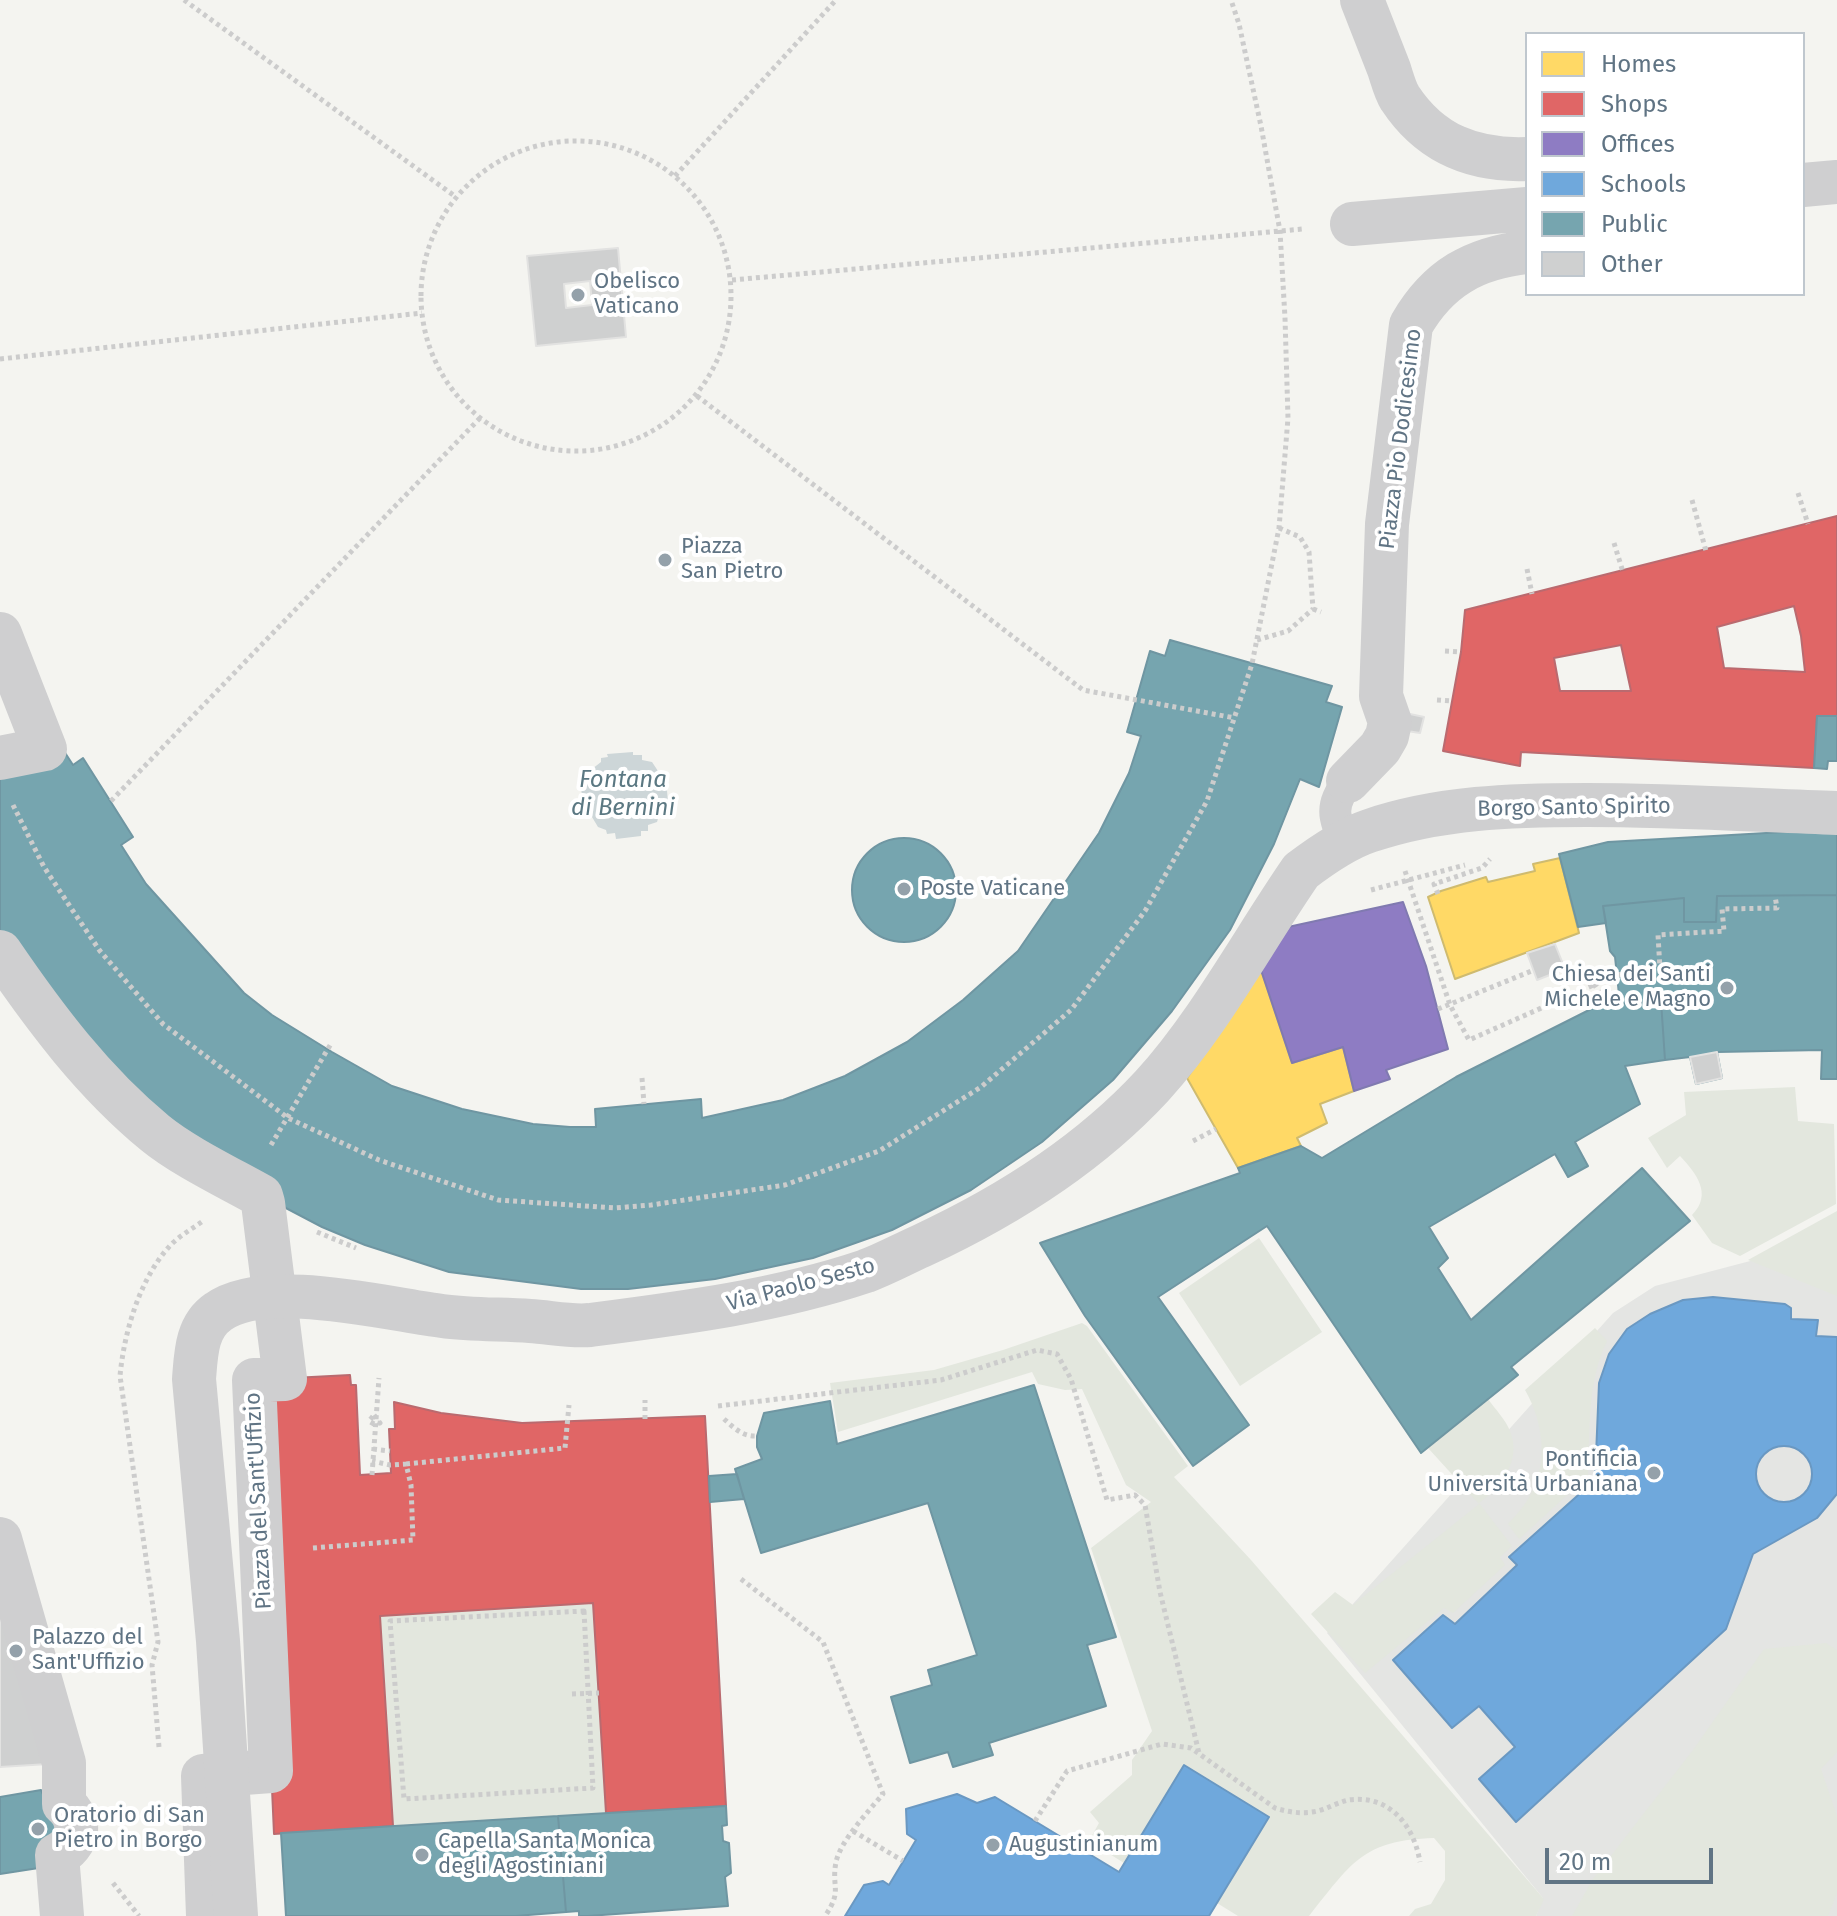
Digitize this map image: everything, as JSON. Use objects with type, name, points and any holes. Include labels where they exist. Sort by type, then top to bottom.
[{"type":"street","points":[[1362,0],[1400,97],[1428,129],[1447,144],[1464,152],[1497,160],[1525,159]]},
{"type":"street","points":[[1805,185],[1837,182]]},
{"type":"street","points":[[1352,224],[1525,209]]},
{"type":"street","name":"Piazza Pio Dodicesimo","points":[[1348,781],[1380,748],[1390,722],[1381,696],[1387,524],[1411,325],[1425,301],[1467,268],[1497,257],[1525,252]]},
{"type":"street","points":[[0,634],[45,749],[3,775]]},
{"type":"street","name":"Borgo Santo Spirito","points":[[1332,850],[1366,832],[1425,816],[1479,808],[1622,805],[1837,813]]},
{"type":"street","name":"Via Paolo Sesto","points":[[227,1774],[194,1379],[195,1353],[202,1332],[213,1316],[236,1303],[274,1297],[351,1301],[445,1317],[585,1325],[721,1307],[807,1288],[869,1270],[967,1224],[1035,1182],[1104,1132],[1152,1085],[1198,1026],[1301,871],[1332,850]]},
{"type":"street","points":[[0,952],[28,995],[84,1065],[117,1098],[158,1135],[254,1195]]},
{"type":"street","name":"Piazza del Sant'Uffizio","points":[[227,1774],[271,1771],[254,1380],[285,1379],[274,1297],[254,1195]]},
{"type":"street","points":[[0,1539],[64,1763],[64,1804],[74,1814],[77,1825],[68,1849],[57,1855],[62,1916]]},
{"type":"street","points":[[208,1916],[203,1776],[227,1774],[236,1916]]},
{"type":"lane","points":[[1332,850],[1333,813],[1339,794],[1348,781]]},
{"type":"path","points":[[184,0],[456,197]]},
{"type":"path","points":[[675,176],[836,0]]},
{"type":"path","points":[[3,775],[44,867],[100,951],[163,1024],[288,1118],[379,1160],[498,1200],[615,1208],[785,1185],[879,1151],[981,1087],[1071,1010],[1145,911],[1207,801],[1257,640],[1279,528],[1288,418],[1280,231],[1258,112],[1231,0]]},
{"type":"path","points":[[565,141],[618,147],[648,158],[675,176],[696,197],[714,222],[726,250],[732,280],[732,313],[725,345],[712,374],[697,396],[671,420],[646,436],[592,452],[531,446],[504,435],[480,418],[458,398],[441,374],[428,347],[422,313],[420,288],[425,257],[436,230],[456,197],[497,162],[526,149],[565,141]]},
{"type":"path","points":[[732,280],[1352,224]]},
{"type":"path","points":[[0,359],[422,313]]},
{"type":"path","points":[[697,396],[1083,690],[1235,718]]},
{"type":"path","points":[[111,801],[480,418]]},
{"type":"path","points":[[1798,493],[1808,524]]},
{"type":"path","points":[[1692,500],[1706,551]]},
{"type":"path","points":[[1279,528],[1300,537],[1309,552],[1313,609]]},
{"type":"path","points":[[1614,543],[1623,572]]},
{"type":"path","points":[[1527,569],[1532,594]]},
{"type":"path","points":[[1313,609],[1321,612]]},
{"type":"path","points":[[1257,640],[1288,631],[1313,609]]},
{"type":"path","points":[[1445,651],[1461,652]]},
{"type":"path","points":[[1436,700],[1452,701]]},
{"type":"path","points":[[1364,891],[1491,859],[1482,868],[1434,884],[1438,894]]},
{"type":"path","points":[[1404,870],[1450,1005],[1469,1040],[1616,975],[1660,969],[1658,935],[1724,931],[1722,909],[1777,908],[1775,896]]},
{"type":"path","points":[[1438,1009],[1534,970]]},
{"type":"path","points":[[1594,984],[1605,1002]]},
{"type":"path","points":[[332,1042],[288,1118],[254,1195],[270,1212],[358,1249]]},
{"type":"path","points":[[642,1078],[644,1104]]},
{"type":"path","points":[[1193,1141],[1216,1129]]},
{"type":"path","points":[[718,1406],[941,1380],[1037,1350],[1057,1354],[1071,1379],[1107,1500],[1135,1495],[1145,1505],[1160,1592],[1199,1753]]},
{"type":"path","points":[[372,1475],[379,1378]]},
{"type":"path","points":[[645,1400],[645,1419]]},
{"type":"path","points":[[372,1461],[390,1465],[406,1464],[565,1448],[569,1405]]},
{"type":"path","points":[[724,1419],[749,1437],[757,1436]]},
{"type":"path","points":[[373,1449],[390,1451]]},
{"type":"path","points":[[354,1545],[413,1540],[411,1485],[406,1464]]},
{"type":"path","points":[[741,1579],[823,1642],[883,1794],[853,1831],[836,1860],[836,1901],[825,1916]]},
{"type":"path","points":[[584,1611],[589,1693],[593,1788],[404,1799],[390,1621],[584,1611]]},
{"type":"path","points":[[152,1665],[158,1642]]},
{"type":"path","points":[[572,1694],[599,1693]]},
{"type":"path","points":[[1035,1821],[1067,1771],[1162,1744],[1176,1744],[1199,1753],[1275,1808],[1289,1813],[1321,1811],[1348,1800],[1369,1801],[1389,1807],[1407,1823],[1417,1843],[1420,1862]]},
{"type":"path","points":[[853,1831],[903,1861]]},
{"type":"path","points":[[113,1883],[139,1916]]},
{"type":"shaded area","points":[[1795,1087],[1798,1121],[1834,1124],[1836,1204],[1740,1256],[1712,1243],[1692,1215],[1702,1192],[1692,1169],[1680,1156],[1667,1168],[1648,1138],[1686,1115],[1684,1092]]},
{"type":"shaded area","points":[[1837,1211],[1837,1296],[1748,1260]]},
{"type":"shaded area","points":[[1259,1238],[1322,1332],[1240,1386],[1179,1293]]},
{"type":"shaded area","name":"Pontificia Università Urbaniana","points":[[1815,1244],[1837,1251],[1837,1916],[1536,1916],[1543,1898],[1327,1633],[1613,1313],[1655,1286]]},
{"type":"shaded area","points":[[1082,1323],[1188,1466],[1174,1477],[1251,1560],[1544,1899],[1536,1916],[1409,1916],[1415,1909],[1431,1904],[1445,1880],[1445,1851],[1434,1838],[1390,1844],[1360,1858],[1309,1916],[1238,1916],[1217,1903],[1269,1817],[1184,1765],[1124,1863],[1089,1841],[1099,1823],[1090,1812],[1132,1775],[1132,1760],[1152,1731],[1091,1548],[1151,1502],[1126,1485],[1082,1389],[1065,1390],[1038,1384],[1032,1372],[838,1432],[830,1383],[934,1370]]},
{"type":"shaded area","points":[[1595,1328],[1607,1341],[1593,1390],[1588,1476],[1519,1539],[1508,1524],[1524,1506],[1535,1486],[1542,1444],[1536,1416],[1525,1390]]},
{"type":"shaded area","points":[[1488,1399],[1506,1423],[1513,1442],[1511,1463],[1502,1481],[1479,1503],[1512,1546],[1500,1557],[1505,1565],[1453,1613],[1444,1608],[1365,1673],[1311,1614],[1335,1592],[1353,1605],[1479,1504],[1428,1448]]},
{"type":"shaded area","points":[[593,1603],[606,1813],[393,1826],[380,1616]]},
{"type":"shaded area","points":[[1826,1643],[1837,1650],[1837,1752],[1821,1769],[1837,1816],[1837,1893],[1828,1916],[1572,1916],[1593,1879],[1693,1750],[1764,1649]]},
{"type":"water","name":"Fontana di Bernini","points":[[633,752],[633,755],[642,755],[642,760],[652,762],[661,771],[662,778],[666,778],[668,803],[664,804],[664,811],[660,812],[657,822],[648,825],[648,831],[641,831],[641,836],[616,839],[615,833],[607,834],[592,817],[588,817],[588,810],[583,810],[581,785],[585,785],[585,777],[601,762],[601,758],[608,757],[607,754]]},
{"type":"building: Homes","points":[[1560,858],[1579,933],[1455,979],[1428,897],[1486,877],[1488,882],[1535,871],[1533,864]]},
{"type":"building: Homes","points":[[1261,970],[1292,1063],[1343,1047],[1354,1091],[1320,1104],[1327,1123],[1297,1138],[1301,1146],[1238,1168],[1187,1078]]},
{"type":"building: Shops","points":[[1837,516],[1837,716],[1817,716],[1814,768],[1521,752],[1520,766],[1443,751],[1461,652],[1465,610]],"holes":[[[1794,606],[1805,672],[1724,668],[1717,627]],[[1621,645],[1631,691],[1560,691],[1554,658]]]},
{"type":"building: Shops","points":[[350,1375],[351,1385],[356,1385],[360,1475],[391,1473],[389,1429],[395,1429],[394,1402],[441,1413],[522,1423],[705,1416],[726,1806],[606,1813],[593,1603],[380,1616],[393,1826],[274,1834],[254,1380]]},
{"type":"building: Offices","points":[[1403,902],[1426,966],[1448,1049],[1386,1070],[1390,1079],[1354,1091],[1343,1047],[1292,1063],[1261,970],[1288,927]]},
{"type":"building: Schools","points":[[1713,1297],[1785,1304],[1791,1308],[1791,1319],[1818,1320],[1816,1336],[1837,1337],[1837,1494],[1817,1518],[1753,1554],[1726,1629],[1516,1822],[1479,1779],[1515,1747],[1479,1706],[1452,1728],[1393,1660],[1443,1615],[1455,1624],[1517,1565],[1509,1557],[1595,1480],[1599,1383],[1609,1354],[1627,1329],[1650,1314],[1683,1300]]},
{"type":"building: Schools","points":[[1784,1446],[1804,1454],[1812,1474],[1804,1494],[1784,1502],[1764,1494],[1756,1474],[1764,1454]]},
{"type":"building: Schools","name":"Augustinianum","points":[[1184,1765],[1269,1817],[1209,1916],[845,1916],[864,1885],[883,1881],[889,1885],[916,1840],[907,1834],[906,1809],[957,1794],[977,1803],[995,1797],[1119,1872]]},
{"type":"building: Public","points":[[1170,640],[1332,686],[1326,702],[1342,707],[1319,787],[1300,779],[1274,844],[1230,930],[1172,1011],[1113,1080],[1042,1142],[971,1190],[892,1230],[813,1258],[715,1279],[628,1289],[581,1289],[449,1272],[365,1245],[322,1227],[223,1175],[0,952],[0,761],[60,745],[73,765],[83,758],[133,837],[121,845],[146,884],[244,993],[272,1015],[392,1086],[462,1109],[533,1124],[570,1127],[596,1127],[595,1109],[701,1099],[702,1118],[783,1100],[845,1076],[907,1042],[963,1000],[1018,951],[1099,833],[1129,773],[1141,736],[1127,732],[1150,651],[1165,656]]},
{"type":"building: Public","points":[[1817,716],[1837,716],[1837,761],[1828,761],[1827,769],[1814,768]]},
{"type":"building: Public","points":[[1837,829],[1837,895],[1717,896],[1716,922],[1684,922],[1684,898],[1603,906],[1606,923],[1578,927],[1559,854],[1608,842]]},
{"type":"building: Public","name":"Poste Vaticane","points":[[904,838],[924,842],[941,853],[952,870],[956,890],[952,910],[941,927],[924,938],[904,942],[884,938],[867,927],[856,910],[852,890],[856,870],[867,853],[884,842]]},
{"type":"building: Public","name":"Chiesa dei Santi Michele e Magno","points":[[1837,895],[1837,1079],[1821,1079],[1822,1050],[1717,1052],[1722,1078],[1696,1084],[1690,1057],[1665,1060],[1661,1001],[1620,1004],[1615,957],[1610,951],[1603,906],[1684,898],[1684,922],[1716,922],[1717,896]]},
{"type":"building: Public","points":[[1661,1001],[1665,1060],[1625,1066],[1640,1104],[1575,1142],[1588,1166],[1568,1177],[1555,1154],[1429,1227],[1448,1258],[1438,1268],[1471,1320],[1642,1168],[1690,1221],[1511,1367],[1518,1375],[1421,1453],[1267,1226],[1158,1297],[1249,1425],[1193,1466],[1085,1316],[1040,1243],[1240,1173],[1238,1168],[1301,1146],[1322,1158],[1456,1077],[1605,1002]]},
{"type":"building: Public","points":[[1034,1385],[1116,1637],[1087,1645],[1106,1706],[989,1743],[993,1755],[953,1767],[948,1752],[910,1763],[891,1697],[932,1685],[928,1670],[977,1655],[928,1503],[761,1553],[735,1469],[762,1459],[757,1436],[764,1413],[830,1401],[837,1444]]},
{"type":"building: Public","points":[[737,1474],[744,1499],[710,1502],[709,1476]]},
{"type":"building: Public","name":"Oratorio di San Pietro in Borgo","points":[[41,1790],[45,1799],[55,1800],[58,1865],[0,1874],[0,1797]]},
{"type":"building: Public","points":[[726,1806],[727,1825],[722,1826],[723,1841],[729,1843],[731,1873],[725,1877],[728,1906],[588,1916],[579,1916],[579,1911],[566,1912],[558,1816]]},
{"type":"building: Public","name":"Capella Santa Monica degli Agostiniani","points":[[558,1816],[566,1912],[516,1916],[286,1916],[281,1833]]},
{"type":"building: Other","points":[[618,248],[626,337],[536,346],[527,256]]},
{"type":"building: Other","name":"Obelisco Vaticano","points":[[590,281],[592,305],[566,308],[564,284]]},
{"type":"building: Other","points":[[1410,714],[1424,717],[1420,733],[1407,731]]},
{"type":"building: Other","points":[[1555,944],[1565,969],[1537,980],[1527,953]]},
{"type":"building: Other","points":[[1717,1052],[1722,1078],[1696,1084],[1690,1057]]},
{"type":"building: Other","name":"Palazzo del Sant'Uffizio","points":[[0,1539],[64,1763],[0,1767]]},
{"type":"place","name":"Obelisco Vaticano","points":[[578,295]]},
{"type":"place","name":"Piazza San Pietro","points":[[665,560]]},
{"type":"place","name":"Poste Vaticane","points":[[904,889]]},
{"type":"place","name":"Chiesa dei Santi Michele e Magno","points":[[1727,988]]},
{"type":"place","name":"Pontificia Università Urbaniana","points":[[1654,1473]]},
{"type":"place","name":"Palazzo del Sant'Uffizio","points":[[16,1651]]},
{"type":"place","name":"Oratorio di San Pietro in Borgo","points":[[38,1829]]},
{"type":"place","name":"Augustinianum","points":[[993,1845]]},
{"type":"place","name":"Capella Santa Monica degli Agostiniani","points":[[422,1855]]}]
